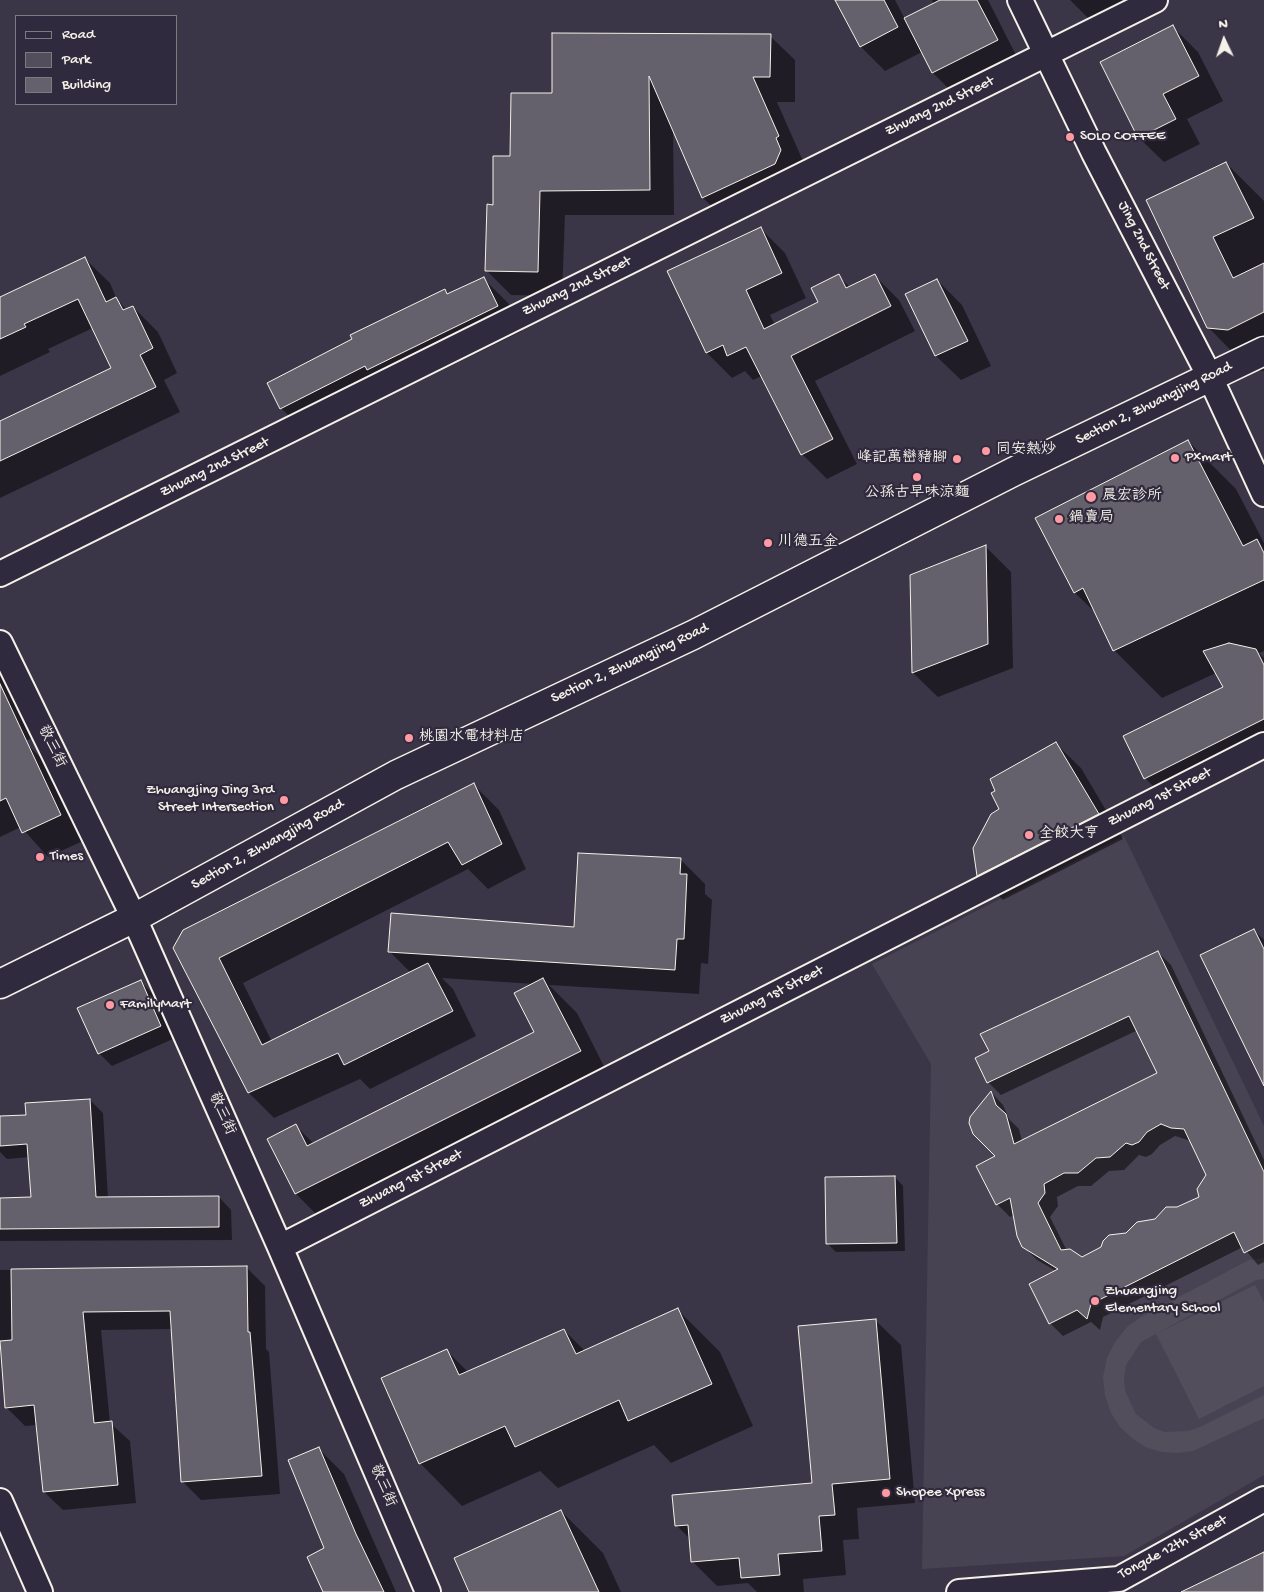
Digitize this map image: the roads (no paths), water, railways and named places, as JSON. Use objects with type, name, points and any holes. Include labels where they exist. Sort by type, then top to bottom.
[{"type":"street","name":"Jing 2nd Street","points":[[1020,0],[1048,53],[1094,153],[1210,377],[1264,494]]},
{"type":"street","name":"Zhuang 2nd Street","points":[[0,574],[1155,0]]},
{"type":"street","name":"Section 2, Zhuangjing Road","points":[[0,984],[134,918],[396,775],[693,635],[1013,472],[1264,351]]},
{"type":"street","name":"敬三街","points":[[0,644],[134,918],[280,1247],[428,1592]]},
{"type":"street","name":"Zhuang 1st Street","points":[[280,1247],[1264,745]]},
{"type":"street","name":"Tongde 12th Street","points":[[959,1592],[1122,1585],[1264,1499]]},
{"type":"street","points":[[0,1501],[40,1592]]},
{"type":"place","name":"SOLO COFFEE","points":[[1070,137]]},
{"type":"place","name":"同安熱炒","points":[[986,451]]},
{"type":"place","name":"Pxmart","points":[[1175,458]]},
{"type":"place","name":"峰記萬巒豬腳","points":[[957,459]]},
{"type":"place","name":"公孫古早味涼麵","points":[[917,477]]},
{"type":"place","name":"晨宏診所","points":[[1091,497]]},
{"type":"place","name":"鍋賣局","points":[[1059,519]]},
{"type":"place","name":"川德五金","points":[[768,543]]},
{"type":"place","name":"桃園水電材料店","points":[[409,738]]},
{"type":"place","name":"Zhuangjing Jing 3rd Street Intersection","points":[[284,800]]},
{"type":"place","name":"全餃大亨","points":[[1029,835]]},
{"type":"place","name":"Times","points":[[40,857]]},
{"type":"place","name":"FamilyMart","points":[[110,1005]]},
{"type":"place","name":"Zhuangjing Elementary School","points":[[1095,1301]]},
{"type":"place","name":"Shopee Xpress","points":[[886,1493]]}]
